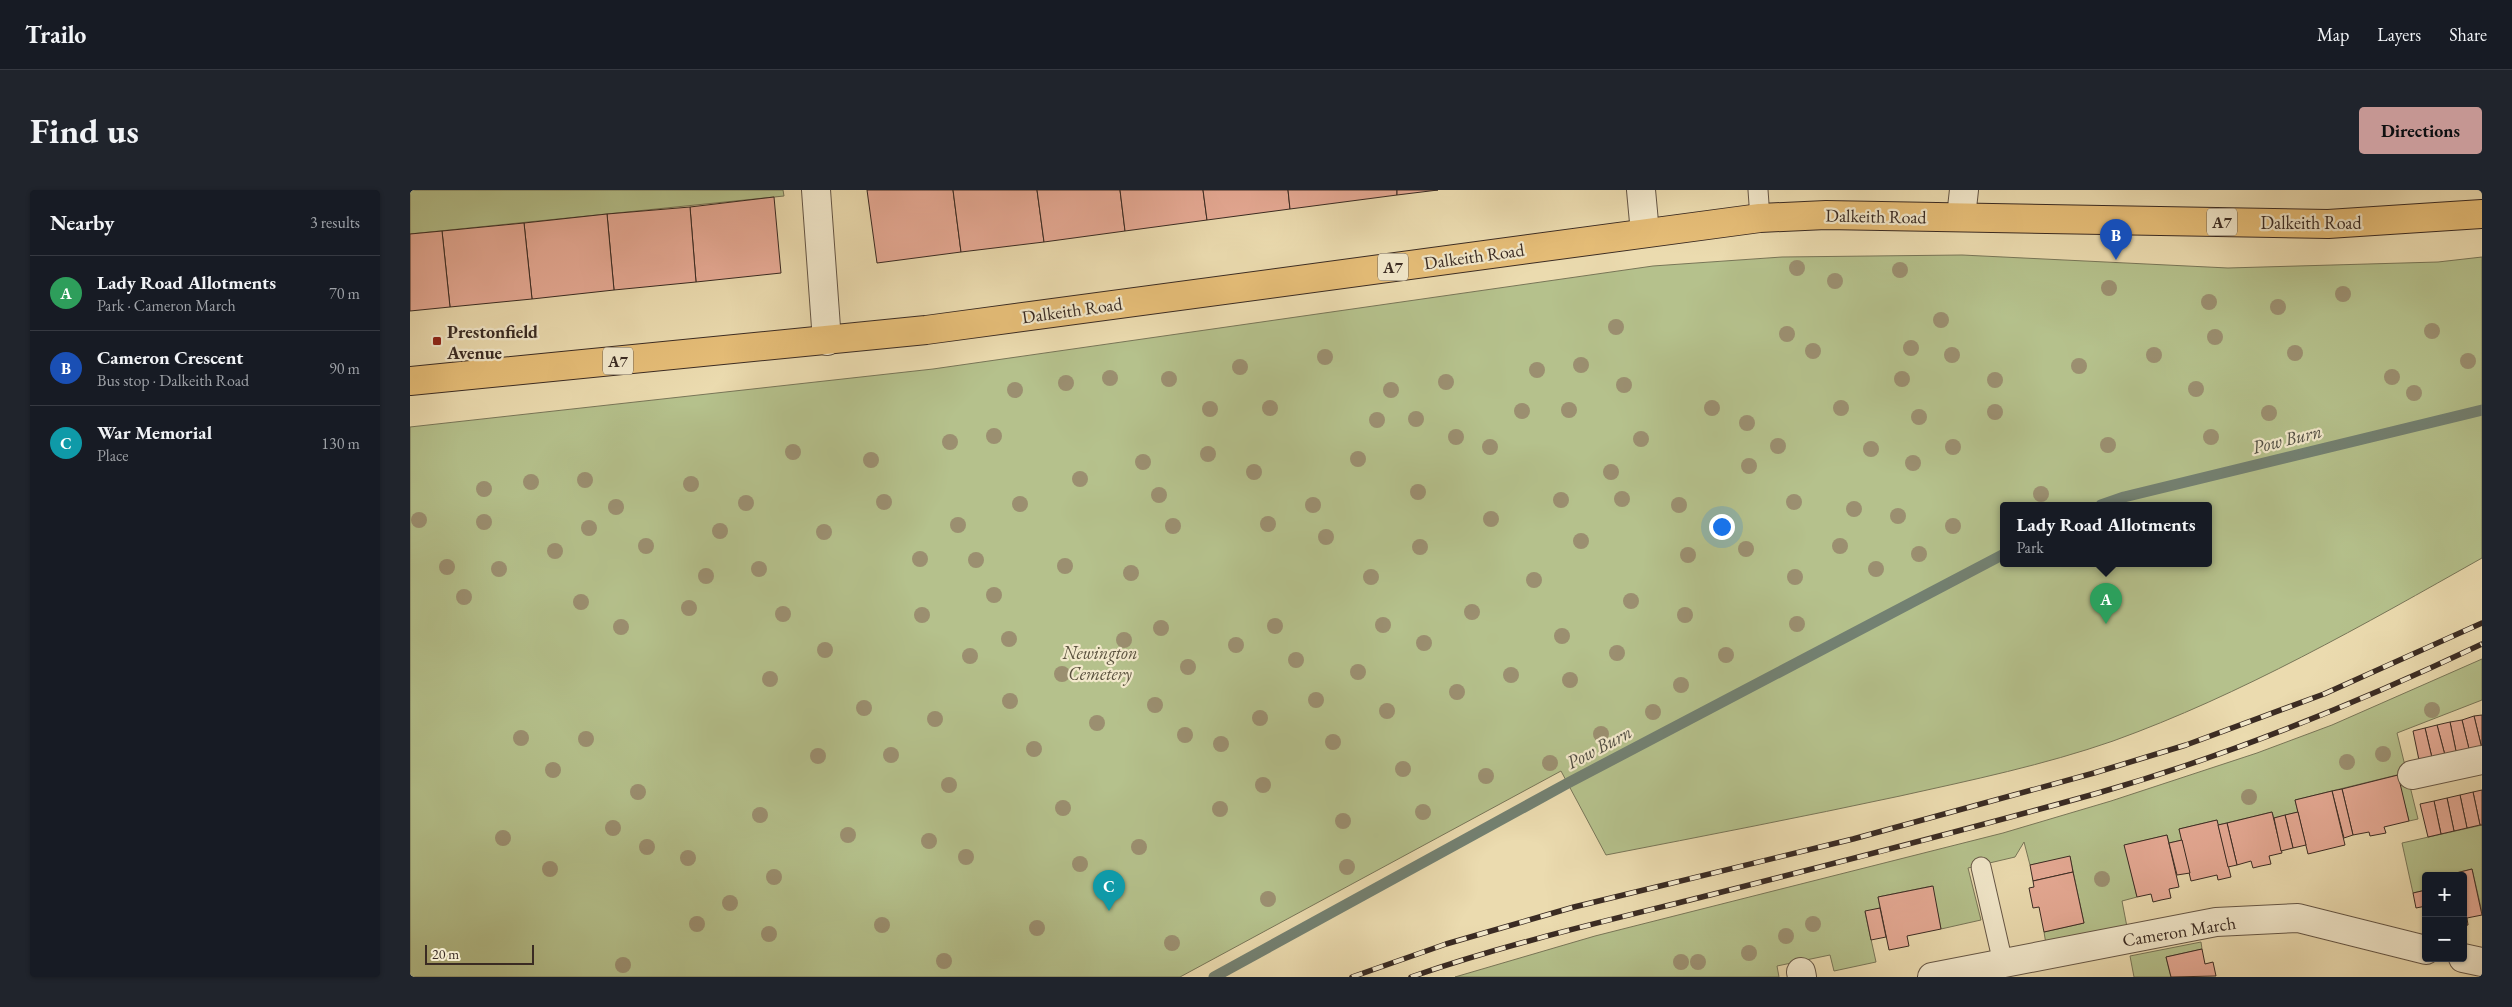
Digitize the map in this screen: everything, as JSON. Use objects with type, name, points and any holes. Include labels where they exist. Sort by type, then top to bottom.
[{"type":"main road","name":"Dalkeith Road","points":[[410,380],[827,341],[1760,218],[1826,215],[2328,224],[2482,214]]},
{"type":"street","points":[[816,190],[827,341]]},
{"type":"street","points":[[1641,190],[1645,233]]},
{"type":"street","points":[[1962,217],[1964,190]]},
{"type":"street","points":[[2412,775],[2482,760]]},
{"type":"street","name":"Cameron March","points":[[1932,977],[2216,922],[2298,918],[2422,949]]},
{"type":"street","points":[[2467,959],[2482,962]]},
{"type":"lane","points":[[1758,190],[1760,218]]},
{"type":"lane","points":[[1982,866],[2003,963]]},
{"type":"green space","points":[[410,190],[783,190],[784,196],[410,234]]},
{"type":"green space","name":"Newington Cemetery","points":[[1962,255],[2228,268],[2438,262],[2482,257],[2482,558],[2302,657],[2161,723],[2087,750],[1981,778],[1606,855],[1561,771],[1180,977],[410,977],[410,427],[933,369],[1653,266],[1782,257]]},
{"type":"green space","points":[[2482,659],[2482,700],[2397,733],[2418,819],[2409,821],[2397,775],[2295,800],[2298,812],[2274,818],[2272,812],[2218,825],[2217,820],[2179,829],[2182,840],[2169,843],[2167,835],[2125,845],[2137,897],[2122,901],[2127,927],[2046,944],[2044,932],[2084,923],[2070,857],[2030,865],[2024,842],[2015,857],[1968,868],[1981,920],[1941,929],[1932,886],[1878,897],[1880,908],[1865,912],[1876,962],[1834,971],[1830,955],[1777,966],[1779,977],[1455,977],[1595,936],[2003,833],[2111,801],[2257,753],[2332,725]]},
{"type":"green space","points":[[2482,825],[2482,912],[2472,869],[2460,872],[2422,872],[2422,891],[2413,893],[2402,843]]},
{"type":"green space","points":[[2201,942],[2202,949],[2166,957],[2171,977],[2134,977],[2130,956]]},
{"type":"building","points":[[867,190],[953,190],[961,252],[877,263]]},
{"type":"building","points":[[953,190],[1037,190],[1044,242],[961,252]]},
{"type":"building","points":[[1037,190],[1120,190],[1125,231],[1044,242]]},
{"type":"building","points":[[1120,190],[1203,190],[1207,220],[1125,231]]},
{"type":"building","points":[[1203,190],[1288,190],[1290,209],[1207,220]]},
{"type":"building","points":[[1288,190],[1397,190],[1397,195],[1290,209]]},
{"type":"building","points":[[1397,190],[1438,190],[1397,195]]},
{"type":"building","points":[[774,197],[781,273],[696,282],[690,207]]},
{"type":"building","points":[[690,207],[696,282],[614,290],[607,214]]},
{"type":"building","points":[[607,214],[614,290],[532,299],[524,223]]},
{"type":"building","points":[[524,223],[532,299],[450,307],[442,231]]},
{"type":"building","points":[[442,231],[450,307],[410,311],[410,234]]},
{"type":"building","points":[[2482,715],[2482,749],[2474,716]]},
{"type":"building","points":[[2474,716],[2482,749],[2470,753],[2462,720]]},
{"type":"building","points":[[2462,720],[2470,753],[2457,756],[2450,722]]},
{"type":"building","points":[[2450,722],[2457,756],[2446,759],[2437,725]]},
{"type":"building","points":[[2437,725],[2446,759],[2433,762],[2425,728]]},
{"type":"building","points":[[2425,728],[2433,762],[2420,765],[2413,731]]},
{"type":"building","points":[[2398,775],[2409,821],[2384,827],[2386,833],[2370,836],[2369,832],[2353,835],[2342,789]]},
{"type":"building","points":[[2342,789],[2353,835],[2344,838],[2332,791]]},
{"type":"building","points":[[2482,790],[2482,825],[2480,825],[2473,792]]},
{"type":"building","points":[[2332,791],[2345,845],[2308,854],[2295,800]]},
{"type":"building","points":[[2473,792],[2480,825],[2467,828],[2460,795]]},
{"type":"building","points":[[2460,795],[2467,828],[2454,831],[2447,798]]},
{"type":"building","points":[[2447,798],[2454,831],[2441,834],[2434,801]]},
{"type":"building","points":[[2434,801],[2441,834],[2428,837],[2420,804]]},
{"type":"building","points":[[2272,812],[2282,853],[2269,856],[2271,864],[2253,868],[2251,861],[2237,865],[2227,823]]},
{"type":"building","points":[[2298,812],[2306,845],[2293,848],[2285,815]]},
{"type":"building","points":[[2285,815],[2293,848],[2281,851],[2274,818]]},
{"type":"building","points":[[2217,820],[2231,877],[2218,880],[2217,875],[2191,881],[2179,829]]},
{"type":"building","points":[[2227,823],[2237,865],[2228,867],[2218,825]]},
{"type":"building","points":[[2167,835],[2179,887],[2169,889],[2171,898],[2153,902],[2151,894],[2137,897],[2124,845]]},
{"type":"building","points":[[2182,840],[2190,873],[2177,875],[2169,843]]},
{"type":"building","points":[[2070,856],[2073,872],[2033,881],[2030,865]]},
{"type":"building","points":[[2472,869],[2482,915],[2467,918],[2467,872],[2460,872]]},
{"type":"building","points":[[2073,872],[2084,923],[2044,932],[2039,907],[2033,908],[2029,888],[2034,887],[2033,881]]},
{"type":"building","points":[[1933,886],[1941,929],[1907,936],[1909,946],[1889,950],[1878,897]]},
{"type":"building","points":[[2422,891],[2422,907],[2416,908],[2413,893]]},
{"type":"building","points":[[1880,908],[1886,937],[1871,940],[1865,911]]},
{"type":"building","points":[[2202,949],[2205,964],[2213,962],[2216,976],[2171,977],[2166,957]]},
{"type":"waterway","name":"Pow Burn","points":[[2110,502],[2482,410]]},
{"type":"waterway","name":"Pow Burn","points":[[1214,977],[1568,783],[2000,556]]},
{"type":"railway","points":[[1352,977],[1446,944],[1574,907],[1853,839],[2094,773],[2186,745],[2324,694],[2482,623]]},
{"type":"railway","points":[[1411,977],[1522,943],[1953,832],[2147,778],[2245,745],[2341,707],[2482,644]]},
{"type":"place","name":"Cameron Crescent","points":[[2116,260]]},
{"type":"place","name":"Prestonfield Avenue","points":[[437,341]]},
{"type":"place","name":"Lady Road Allotments","points":[[2106,624]]},
{"type":"place","name":"War Memorial","points":[[1109,911]]}]
